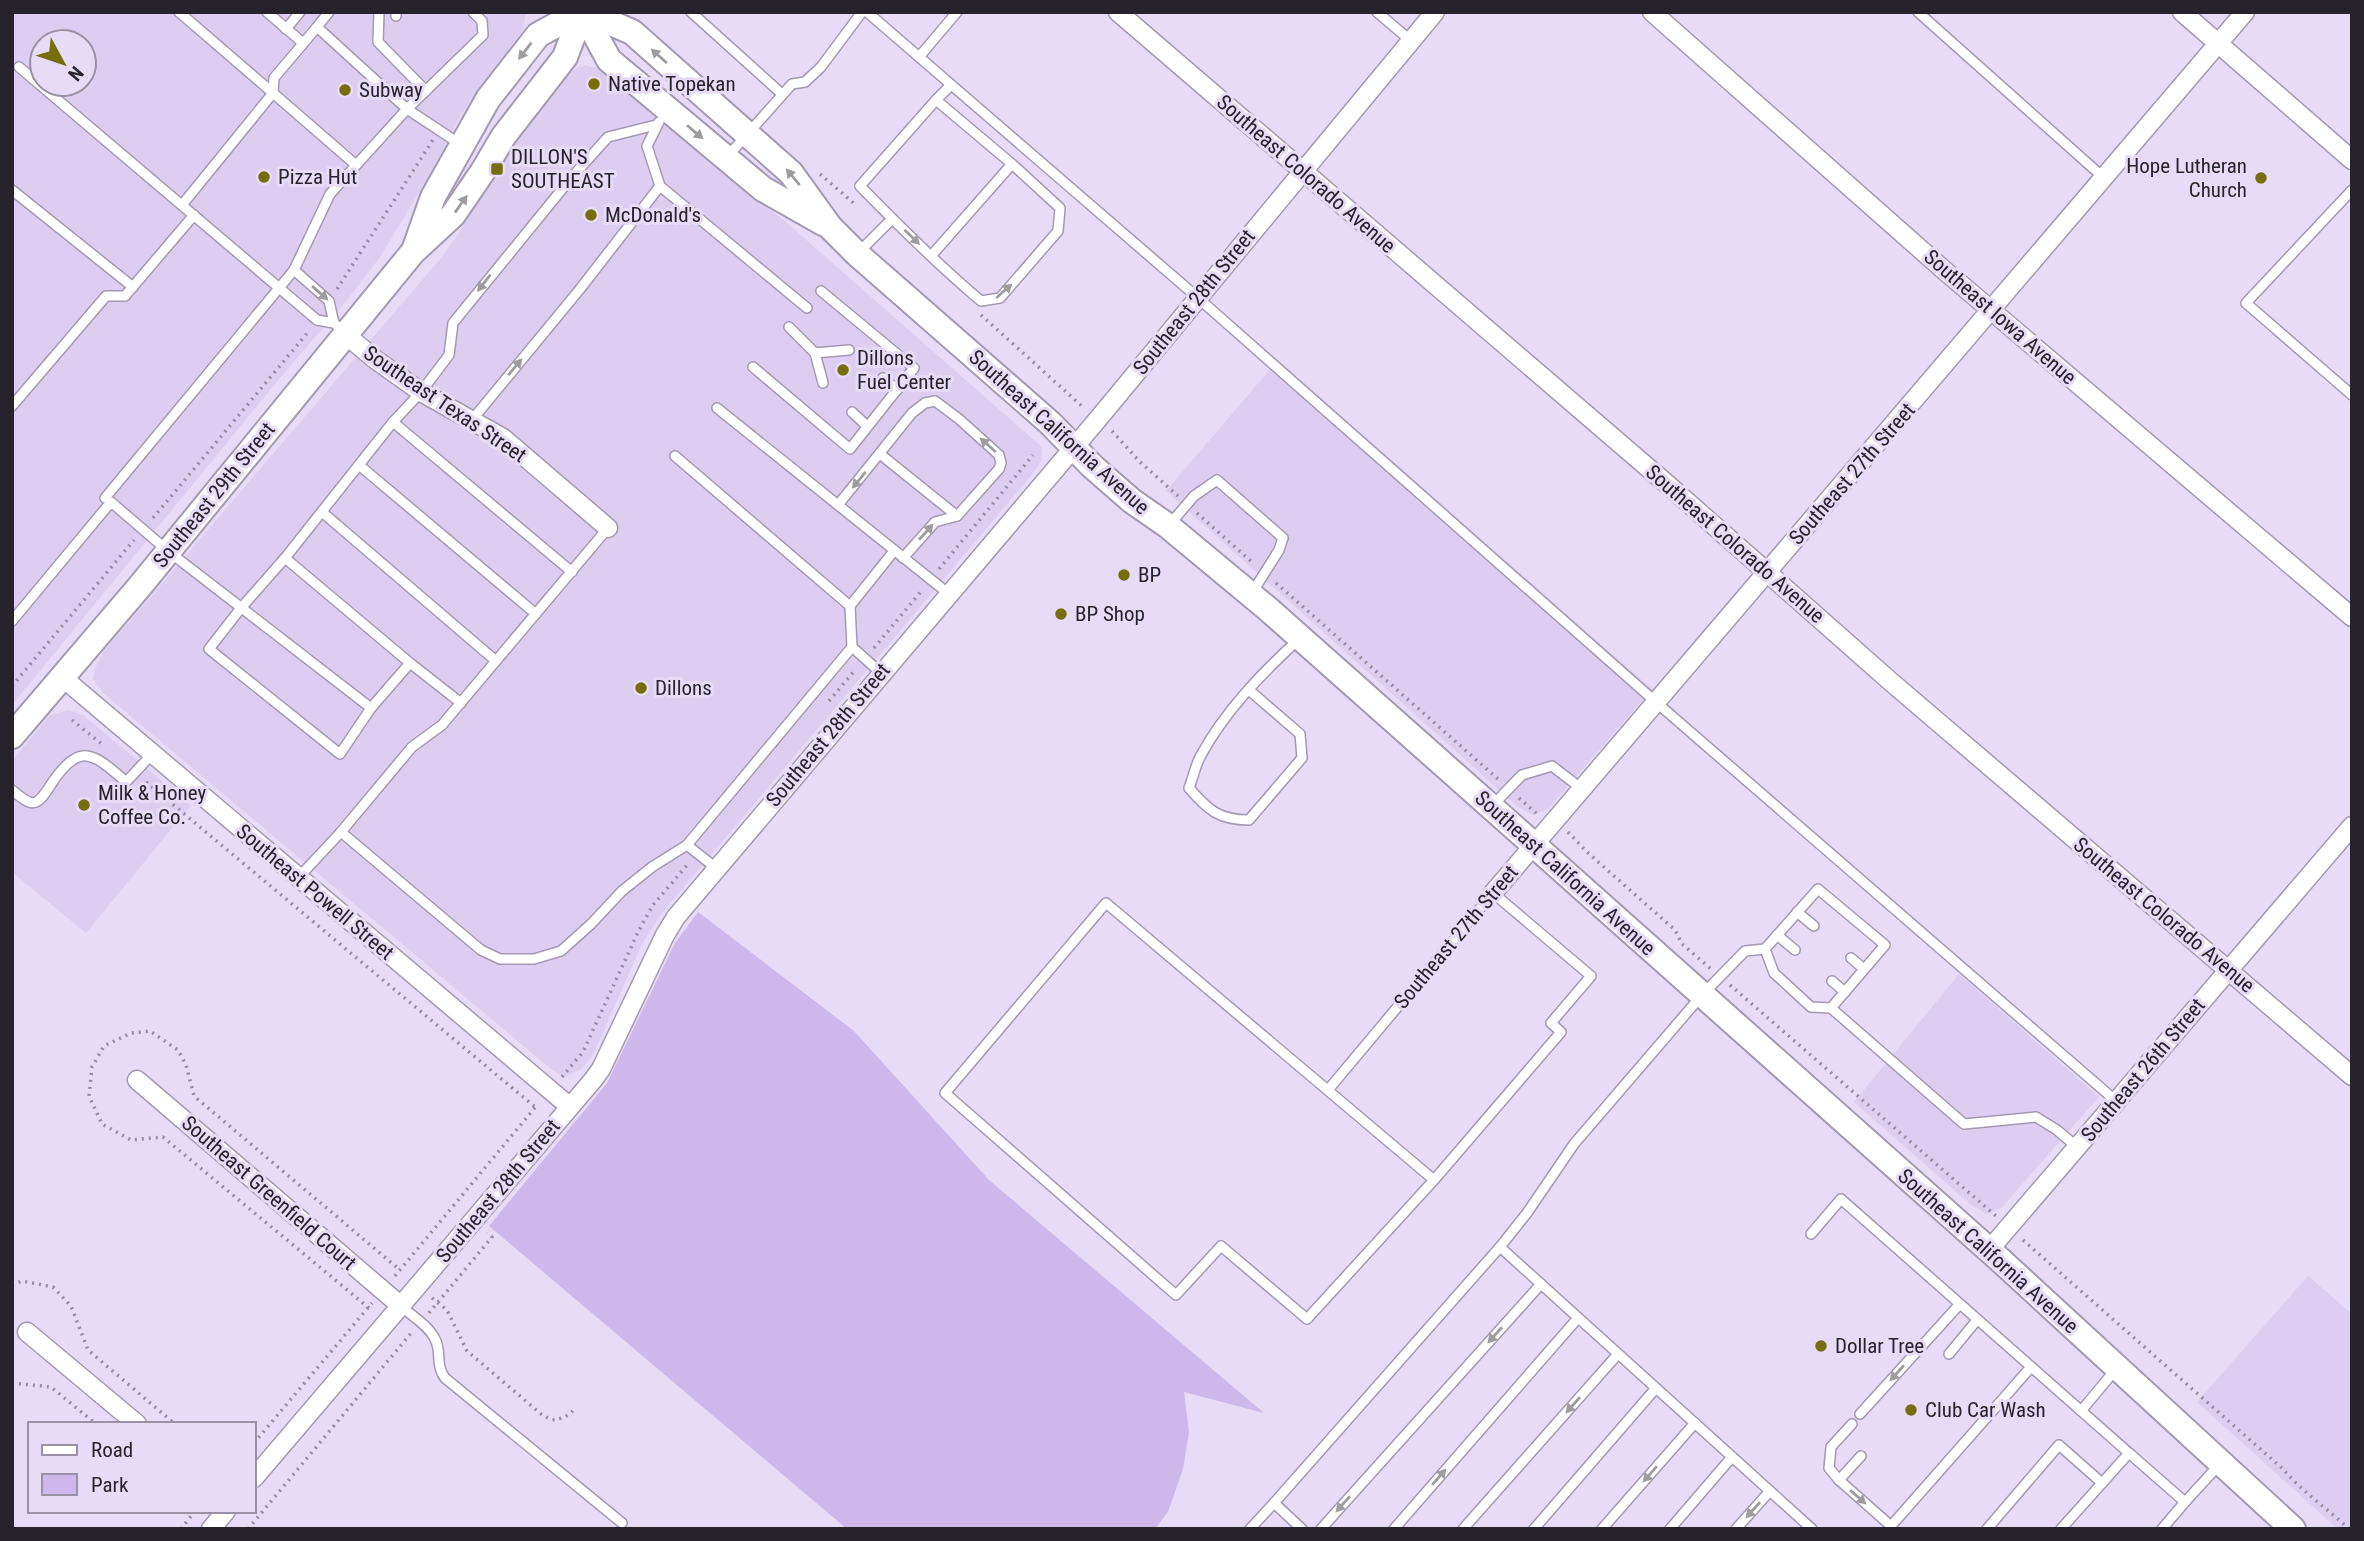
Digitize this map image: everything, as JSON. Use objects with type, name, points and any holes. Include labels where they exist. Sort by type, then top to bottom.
[{"type":"main road","name":"Southeast California Avenue","points":[[582,12],[609,60],[664,118],[726,158],[762,189],[830,227]]},
{"type":"main road","name":"Southeast California Avenue","points":[[582,12],[632,32],[791,173],[830,227],[857,254],[1051,423],[1132,501],[1168,526],[1251,595],[1534,845],[1989,1250],[2293,1529]]},
{"type":"main road","name":"Southeast 29th Street","points":[[413,252],[433,197],[488,99],[538,35],[582,12]]},
{"type":"main road","name":"Southeast 29th Street","points":[[12,736],[168,551],[340,329],[413,252],[453,215],[503,137],[565,57],[582,12]]},
{"type":"street","name":"Southeast Colorado Avenue","points":[[1118,12],[1768,572],[1901,690],[2352,1076]]},
{"type":"street","name":"Southeast 28th Street","points":[[256,1476],[601,1069],[676,917],[1098,419],[1435,12]]},
{"type":"street","name":"Southeast Iowa Avenue","points":[[1652,12],[1991,311],[2352,617]]},
{"type":"street","points":[[2182,12],[2352,160]]},
{"type":"street","name":"Southeast 27th Street","points":[[1493,892],[2245,12]]},
{"type":"street","name":"Southeast Texas Street","points":[[340,329],[376,360],[422,392],[503,438],[608,528]]},
{"type":"street","name":"Southeast Powell Street","points":[[62,677],[569,1106]]},
{"type":"street","name":"Southeast 26th Street","points":[[1989,1250],[2229,970],[2349,836]]},
{"type":"street","name":"Southeast Greenfield Court","points":[[137,1080],[401,1306]]},
{"type":"street","points":[[27,1332],[135,1422]]},
{"type":"street","points":[[211,1529],[224,1513]]},
{"type":"lane","points":[[179,12],[356,164]]},
{"type":"lane","points":[[267,12],[303,43]]},
{"type":"lane","points":[[286,29],[300,12]]},
{"type":"lane","points":[[181,205],[273,93],[274,78],[329,12]]},
{"type":"lane","points":[[379,12],[378,42],[426,91]]},
{"type":"lane","points":[[105,498],[294,270],[330,194],[407,109],[483,35],[482,21],[473,12]]},
{"type":"lane","points":[[691,12],[782,94]]},
{"type":"lane","points":[[726,158],[792,84],[805,82],[821,67],[865,12],[1197,297],[1657,703],[2116,1101]]},
{"type":"lane","points":[[919,57],[957,12]]},
{"type":"lane","points":[[1377,12],[1410,41]]},
{"type":"lane","points":[[1918,12],[2105,178]]},
{"type":"lane","points":[[317,27],[407,109],[461,145]]},
{"type":"lane","points":[[391,54],[393,43]]},
{"type":"lane","points":[[19,67],[317,320],[340,329]]},
{"type":"lane","points":[[936,100],[1060,208],[1058,231],[1000,298],[981,301],[860,186],[936,100],[951,85]]},
{"type":"lane","points":[[410,663],[371,708],[340,754],[209,649],[393,422],[422,392],[449,355],[453,323],[500,262],[608,137],[664,118]]},
{"type":"lane","points":[[664,118],[647,146],[660,186],[807,308]]},
{"type":"lane","points":[[931,256],[1012,164]]},
{"type":"lane","points":[[472,420],[580,289],[660,186]]},
{"type":"lane","points":[[12,190],[133,287]]},
{"type":"lane","points":[[2352,190],[2246,303],[2352,395]]},
{"type":"lane","points":[[12,407],[106,296],[125,296],[194,215]]},
{"type":"lane","points":[[857,254],[892,219]]},
{"type":"lane","points":[[294,270],[329,300],[340,329]]},
{"type":"lane","points":[[753,368],[850,449],[914,369],[821,291]]},
{"type":"lane","points":[[789,327],[815,353],[823,383]]},
{"type":"lane","points":[[815,353],[849,350]]},
{"type":"lane","points":[[883,378],[897,390]]},
{"type":"lane","points":[[838,505],[912,414],[925,403],[935,401],[959,419],[999,455],[999,469],[957,516],[935,522],[902,558]]},
{"type":"lane","points":[[717,408],[949,594]]},
{"type":"lane","points":[[852,412],[867,426]]},
{"type":"lane","points":[[393,422],[572,572]]},
{"type":"lane","points":[[880,454],[957,516]]},
{"type":"lane","points":[[675,456],[850,606]]},
{"type":"lane","points":[[359,465],[536,614]]},
{"type":"lane","points":[[1168,526],[1194,496],[1217,480],[1283,538],[1279,550],[1251,595]]},
{"type":"lane","points":[[12,621],[111,502],[168,551],[371,708]]},
{"type":"lane","points":[[322,512],[496,661]]},
{"type":"lane","points":[[298,878],[341,832],[412,747],[442,725],[608,528]]},
{"type":"lane","points":[[341,832],[481,950],[500,959],[534,959],[561,951],[622,891],[652,866],[687,845],[852,648],[850,606],[894,551]]},
{"type":"lane","points":[[285,558],[461,703]]},
{"type":"lane","points":[[1249,690],[1300,734],[1302,758],[1249,820],[1232,820],[1207,810],[1189,788],[1200,758],[1236,704],[1274,662],[1300,638]]},
{"type":"lane","points":[[852,648],[881,673]]},
{"type":"lane","points":[[12,790],[24,801],[39,801],[61,772],[80,756],[97,759],[124,780],[132,779],[152,754]]},
{"type":"lane","points":[[1491,807],[1522,775],[1552,766],[1582,789]]},
{"type":"lane","points":[[687,845],[716,868]]},
{"type":"lane","points":[[1250,1529],[1500,1247],[1527,1213],[1573,1144],[1702,995],[1745,951],[1765,949],[1818,889],[1885,945],[1831,1007]]},
{"type":"lane","points":[[1434,1180],[1106,902],[945,1093],[1176,1295],[1221,1246],[1307,1319],[1434,1180],[1561,1032],[1551,1023],[1591,976],[1493,892]]},
{"type":"lane","name":"Southeast 27th Street","points":[[1328,1090],[1493,892]]},
{"type":"lane","points":[[1797,912],[1814,926]]},
{"type":"lane","points":[[1777,935],[1795,950]]},
{"type":"lane","points":[[1765,949],[1774,974],[1811,1007],[1831,1007],[1964,1124],[2036,1117],[2077,1147]]},
{"type":"lane","points":[[1851,958],[1864,970]]},
{"type":"lane","points":[[1832,981],[1845,992]]},
{"type":"lane","points":[[1811,1234],[1841,1199],[2185,1502]]},
{"type":"lane","points":[[1500,1247],[1808,1528]]},
{"type":"lane","points":[[1321,1529],[1541,1284]]},
{"type":"lane","points":[[1860,1414],[1959,1305]]},
{"type":"lane","points":[[401,1306],[435,1337],[437,1360],[440,1372],[445,1378],[622,1523]]},
{"type":"lane","points":[[1394,1529],[1578,1318]]},
{"type":"lane","points":[[1949,1354],[1977,1320]]},
{"type":"lane","points":[[1463,1529],[1618,1354]]},
{"type":"lane","points":[[1852,1424],[1831,1447],[1829,1468],[1891,1526],[2031,1367]]},
{"type":"lane","points":[[2081,1410],[2117,1368]]},
{"type":"lane","points":[[1534,1529],[1656,1388]]},
{"type":"lane","points":[[1602,1529],[1695,1423]]},
{"type":"lane","points":[[1987,1529],[2059,1445],[2102,1483]]},
{"type":"lane","points":[[2061,1529],[2129,1453]]},
{"type":"lane","points":[[1839,1480],[1861,1456]]},
{"type":"lane","points":[[1670,1529],[1732,1457]]},
{"type":"lane","points":[[2162,1529],[2221,1463]]},
{"type":"lane","points":[[1736,1529],[1770,1491]]},
{"type":"lane","points":[[1274,1503],[1302,1529]]},
{"type":"path","points":[[329,300],[440,129]]},
{"type":"path","points":[[813,170],[882,229]]},
{"type":"path","points":[[977,312],[1118,435],[1140,463],[1535,813],[1571,834],[1587,852],[1675,930],[1682,943],[1720,978],[1739,991],[1749,1004],[2009,1227],[2283,1469],[2297,1486],[2311,1494],[2349,1529]]},
{"type":"path","points":[[12,686],[317,320]]},
{"type":"path","points":[[72,720],[104,747]]},
{"type":"path","points":[[137,774],[535,1108]]},
{"type":"path","points":[[248,1529],[492,1237],[471,1224]]},
{"type":"path","points":[[12,1285],[22,1281],[53,1287],[71,1306],[88,1350],[173,1422]]},
{"type":"path","points":[[256,1441],[382,1290]]},
{"type":"path","points":[[12,1383],[51,1387],[94,1422]]},
{"type":"path","points":[[181,1529],[193,1513]]},
{"type":"shaded area","points":[[12,12],[526,12],[523,30],[462,113],[430,174],[380,257],[12,705]]},
{"type":"shaded area","points":[[585,65],[597,68],[614,78],[795,230],[1042,447],[1041,461],[1030,477],[662,913],[642,944],[593,1055],[580,1070],[565,1077],[551,1069],[103,693],[93,679],[95,668],[104,651],[441,258],[459,233],[523,123],[554,87],[572,71]]},
{"type":"shaded area","points":[[1278,360],[1652,689],[1548,809],[1533,815],[1518,807],[1166,491]]},
{"type":"shaded area","points":[[68,710],[83,715],[191,805],[86,933],[12,872],[12,761],[50,715]]},
{"type":"shaded area","points":[[1959,974],[2099,1097],[2002,1207],[1987,1214],[1970,1204],[1854,1102]]},
{"type":"shaded area","points":[[2308,1276],[2352,1314],[2352,1529],[2338,1529],[2197,1402]]},
{"type":"green space","points":[[698,912],[854,1031],[989,1180],[1264,1413],[1184,1392],[1189,1432],[1183,1469],[1168,1512],[1155,1529],[847,1529],[489,1226],[607,1083],[675,943]]},
{"type":"place","name":"Native Topekan","points":[[594,84]]},
{"type":"place","name":"Subway","points":[[345,90]]},
{"type":"place","name":"DILLON'S SOUTHEAST","points":[[497,169]]},
{"type":"place","name":"Pizza Hut","points":[[264,177]]},
{"type":"place","name":"Hope Lutheran Church","points":[[2261,178]]},
{"type":"place","name":"McDonald's","points":[[591,215]]},
{"type":"place","name":"Dillons Fuel Center","points":[[843,370]]},
{"type":"place","name":"BP","points":[[1124,575]]},
{"type":"place","name":"BP Shop","points":[[1061,614]]},
{"type":"place","name":"Dillons","points":[[641,688]]},
{"type":"place","name":"Milk & Honey Coffee Co.","points":[[84,805]]},
{"type":"place","name":"Dollar Tree","points":[[1821,1346]]},
{"type":"place","name":"Club Car Wash","points":[[1911,1410]]}]
